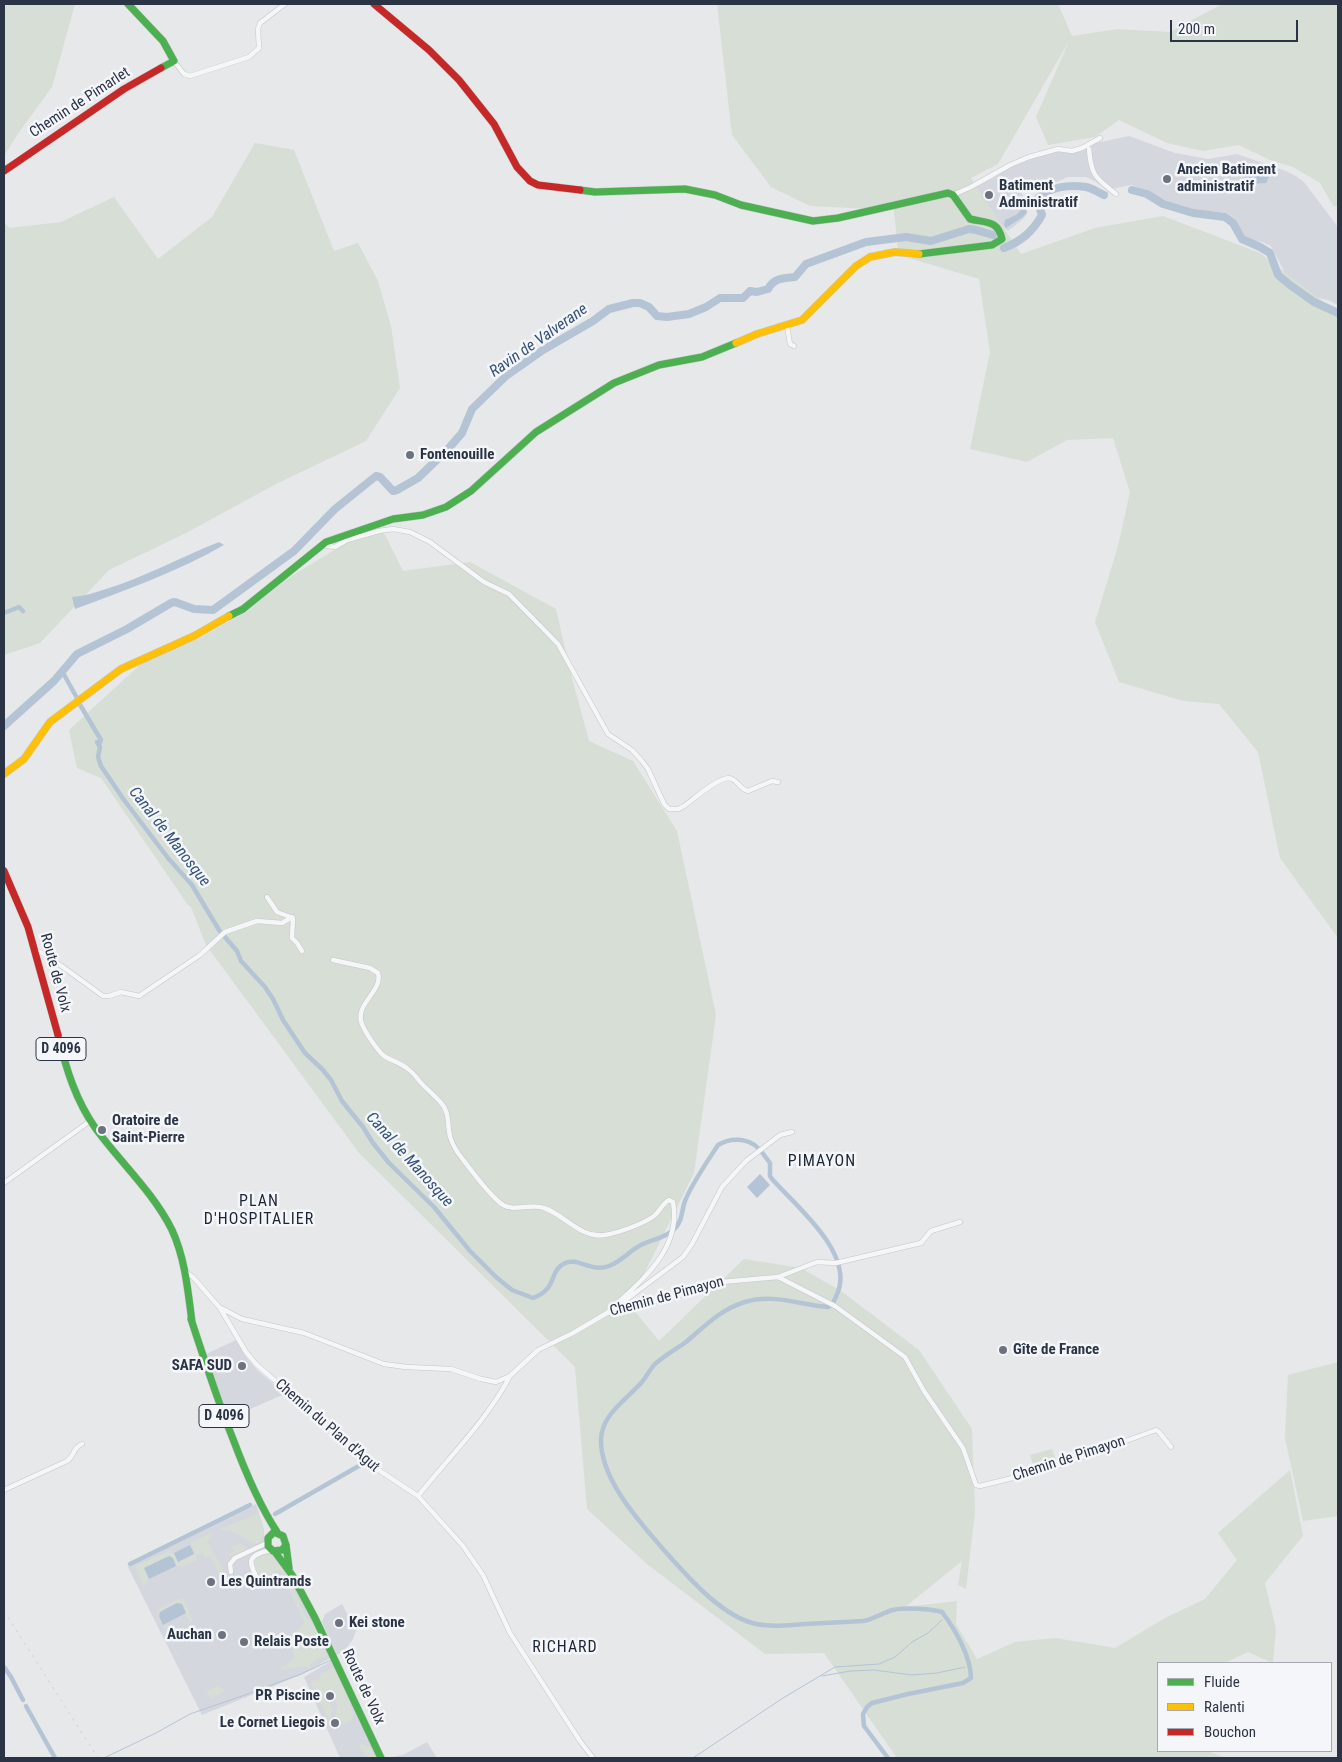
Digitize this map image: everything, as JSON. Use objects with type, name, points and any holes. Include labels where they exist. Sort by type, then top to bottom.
[{"type":"street","points":[[128,4],[163,41],[174,62],[184,74],[190,76],[249,57],[259,48],[258,29],[260,23],[285,4]]},
{"type":"street","points":[[374,4],[422,43],[466,89],[498,131],[522,173],[530,181],[538,185],[580,192],[684,189],[715,195],[741,205],[812,221],[842,217],[941,193],[953,194],[1030,157],[1058,149],[1072,151],[1100,138]]},
{"type":"street","name":"Chemin de Pimarlet","points":[[4,171],[124,89],[174,62]]},
{"type":"street","points":[[1089,150],[1090,166],[1093,174],[1116,194]]},
{"type":"street","points":[[4,774],[24,759],[50,722],[119,670],[194,636],[243,609],[321,545],[368,526],[446,507],[471,490],[536,432],[614,382],[659,365],[702,357],[757,334],[802,320],[856,266],[870,257],[895,252],[926,254],[993,244],[1002,239],[994,223],[969,218],[953,194]]},
{"type":"street","points":[[787,326],[790,344],[794,346]]},
{"type":"street","points":[[321,545],[334,547],[347,540],[393,529],[410,532],[430,542],[484,582],[509,594],[558,644],[608,734],[636,753],[648,769],[664,804],[669,809],[678,809],[684,806],[726,778],[732,778],[741,788],[748,791],[772,781],[778,782]]},
{"type":"street","name":"Route de Volx","points":[[4,871],[22,907],[36,951],[68,1074],[75,1092],[90,1121],[109,1148],[158,1207],[172,1232],[179,1249],[192,1322]]},
{"type":"street","points":[[267,896],[277,912],[292,917]]},
{"type":"street","points":[[36,951],[45,954],[103,996],[120,992],[139,996],[200,955],[223,933],[257,921],[282,923],[292,917]]},
{"type":"street","points":[[292,917],[292,938],[302,951]]},
{"type":"street","points":[[333,960],[370,968],[378,973],[378,983],[362,1010],[361,1018],[364,1027],[381,1053],[409,1069],[442,1104],[447,1114],[450,1137],[456,1149],[499,1202],[509,1207],[535,1206],[544,1208],[556,1213],[585,1232],[603,1235],[648,1220],[655,1215],[666,1201],[669,1200],[674,1203],[672,1234],[668,1246],[647,1274],[607,1313]]},
{"type":"street","points":[[4,1183],[90,1121]]},
{"type":"street","points":[[607,1313],[679,1261],[692,1244],[726,1182],[746,1161],[768,1144],[782,1134],[792,1132]]},
{"type":"street","name":"Route de Volx","points":[[158,1207],[174,1246],[187,1306],[216,1394],[262,1509],[277,1532],[285,1536],[287,1557],[292,1575]]},
{"type":"street","points":[[778,1277],[817,1262],[838,1262],[921,1243],[931,1231],[958,1223]]},
{"type":"street","points":[[174,1246],[182,1270],[192,1277],[219,1307],[242,1319],[304,1333],[384,1364],[406,1368],[450,1369],[493,1381],[502,1380],[510,1376]]},
{"type":"street","name":"Chemin de Pimayon","points":[[418,1496],[473,1430],[504,1388],[510,1376],[538,1350],[607,1313],[657,1300],[675,1298],[710,1283],[778,1277],[833,1305],[905,1357],[920,1386],[963,1448],[976,1485],[980,1486],[1049,1469],[1156,1430],[1160,1432],[1171,1446]]},
{"type":"street","name":"Chemin du Plan d'Agut","points":[[219,1307],[246,1352],[256,1364],[371,1465],[418,1496],[463,1546],[483,1575],[510,1633],[580,1741],[594,1758]]},
{"type":"street","points":[[4,1490],[68,1460],[75,1448],[82,1444]]},
{"type":"street","name":"Route de Volx","points":[[262,1509],[271,1545],[292,1575],[327,1642],[382,1758]]},
{"type":"street","points":[[260,1585],[251,1565],[251,1560],[255,1554],[271,1545],[277,1532]]},
{"type":"street","points":[[231,1572],[230,1564],[235,1558],[271,1545],[282,1550],[286,1545]]},
{"type":"shaded area","points":[[4,4],[75,4],[52,87],[4,156]]},
{"type":"shaded area","points":[[717,4],[1058,4],[1072,36],[1117,29],[1170,32],[1222,4],[1338,4],[1338,207],[1333,206],[1320,183],[1293,167],[1270,160],[1239,145],[1203,151],[1167,143],[1119,120],[1095,137],[1048,145],[1036,117],[1069,41],[998,164],[971,178],[1021,254],[1095,228],[1163,216],[1260,253],[1338,313],[1338,938],[1280,858],[1258,752],[1219,704],[1183,701],[1119,682],[1095,622],[1118,546],[1130,492],[1113,438],[1067,440],[1027,462],[970,449],[990,352],[979,279],[896,254],[898,251],[894,210],[810,206],[771,187],[732,135]]},
{"type":"shaded area","points":[[1129,136],[1175,153],[1208,159],[1237,154],[1286,171],[1304,182],[1338,227],[1338,305],[1328,300],[1314,297],[1287,277],[1271,246],[1262,242],[1247,240],[1235,219],[1227,213],[1197,211],[1166,202],[1148,191],[1131,185],[1111,189],[1109,192],[1086,177],[1068,177],[1042,188],[1034,187],[1021,192],[1027,204],[1027,214],[1008,231],[965,193],[1010,167],[1039,156],[1057,151],[1070,153],[1082,151],[1096,143]]},
{"type":"shaded area","points":[[255,143],[294,150],[334,251],[358,243],[378,281],[391,326],[400,388],[366,441],[276,484],[186,533],[109,570],[40,643],[4,655],[4,223],[10,228],[61,222],[114,197],[158,259],[212,217]]},
{"type":"shaded area","points":[[379,523],[403,571],[470,562],[556,609],[589,741],[633,761],[677,831],[716,1015],[694,1173],[629,1304],[659,1341],[744,1259],[801,1268],[841,1291],[919,1350],[972,1429],[975,1512],[966,1589],[958,1585],[962,1561],[905,1607],[957,1601],[956,1624],[977,1659],[1015,1642],[1055,1638],[1115,1648],[1165,1618],[1205,1599],[1237,1560],[1218,1533],[1290,1470],[1303,1536],[1265,1583],[1276,1629],[1273,1662],[1248,1652],[1227,1662],[1157,1662],[1157,1752],[1210,1752],[1227,1758],[897,1758],[824,1653],[765,1654],[647,1564],[587,1509],[575,1367],[359,1153],[206,945],[191,907],[101,778],[77,768],[69,730],[142,663],[200,638],[250,609],[285,580]]},
{"type":"shaded area","points":[[236,1340],[256,1369],[285,1394],[229,1418],[206,1354]]},
{"type":"shaded area","points":[[1338,1362],[1338,1516],[1303,1521],[1285,1438],[1288,1375]]},
{"type":"shaded area","points":[[1052,1449],[1056,1460],[1034,1467],[1030,1455]]},
{"type":"shaded area","points":[[256,1504],[264,1529],[264,1542],[287,1570],[332,1657],[303,1674],[202,1715],[128,1567]]},
{"type":"shaded area","points":[[258,1514],[263,1527],[263,1535],[256,1544],[231,1531],[217,1530]]},
{"type":"shaded area","points":[[214,1532],[210,1536],[208,1543],[223,1569],[222,1574],[219,1575],[210,1556],[205,1558],[203,1553],[196,1556],[197,1560],[182,1567],[180,1565],[176,1566],[173,1558],[169,1556],[144,1568],[149,1579],[147,1581],[148,1584],[143,1586],[135,1566],[172,1550],[178,1562],[195,1553],[190,1542]]},
{"type":"shaded area","points":[[239,1543],[246,1550],[229,1556],[228,1554],[234,1551],[232,1546],[236,1546]]},
{"type":"shaded area","points":[[268,1553],[273,1555],[285,1572],[306,1617],[314,1624],[329,1652],[325,1658],[318,1658],[308,1667],[279,1669],[293,1659],[290,1638],[304,1622],[280,1570],[260,1579],[253,1563],[256,1556]]},
{"type":"shaded area","points":[[183,1598],[193,1621],[190,1623],[182,1603],[177,1603],[159,1612],[163,1625],[167,1623],[169,1627],[165,1629],[178,1656],[181,1654],[178,1657],[157,1613],[160,1608]]},
{"type":"shaded area","points":[[342,1604],[356,1631],[345,1650],[337,1655],[322,1622],[325,1614]]},
{"type":"shaded area","points":[[333,1660],[381,1758],[340,1758],[304,1677]]},
{"type":"shaded area","points":[[333,1667],[339,1676],[354,1714],[351,1721],[342,1725],[340,1719],[336,1718],[335,1711],[338,1707],[332,1692],[326,1695],[333,1711],[329,1720],[311,1684],[313,1680],[318,1681],[321,1674]]},
{"type":"shaded area","points":[[217,1686],[226,1690],[211,1699],[206,1691]]},
{"type":"shaded area","points":[[427,1742],[437,1758],[385,1758],[403,1755]]},
{"type":"shaded area","points":[[362,1744],[370,1747],[376,1758],[369,1757],[362,1752],[359,1746]]},
{"type":"water","points":[[1246,165],[1270,175],[1266,183],[1250,184],[1241,172],[1243,166]]},
{"type":"water","points":[[1023,208],[1027,212],[1023,217],[1006,228],[1004,225],[1005,220],[1016,215]]},
{"type":"water","points":[[219,542],[224,545],[188,564],[75,609],[72,597],[89,594],[120,584]]},
{"type":"water","points":[[760,1174],[770,1185],[757,1198],[747,1187]]},
{"type":"water","points":[[190,1545],[194,1554],[178,1562],[174,1553]]},
{"type":"water","points":[[169,1556],[173,1558],[176,1566],[149,1579],[144,1568]]},
{"type":"water","points":[[177,1603],[182,1604],[186,1613],[163,1625],[159,1616],[160,1612]]},
{"type":"waterway","name":"Ravin de Valverane","points":[[1004,248],[1022,239],[1035,226],[1042,215],[1037,199],[1047,192],[1060,187],[1080,186],[1091,188],[1104,195]]},
{"type":"waterway","name":"Ravin de Valverane","points":[[1132,190],[1147,194],[1163,204],[1193,213],[1225,217],[1233,223],[1242,239],[1270,253],[1278,275],[1314,302],[1338,313]]},
{"type":"waterway","name":"Ravin de Valverane","points":[[4,726],[54,681],[77,654],[127,629],[171,603],[175,602],[194,609],[213,610],[294,551],[335,509],[376,476],[380,477],[393,491],[418,478],[462,433],[472,409],[506,376],[543,350],[593,321],[609,309],[640,303],[649,307],[657,316],[667,317],[689,314],[706,307],[720,298],[743,298],[750,291],[757,292],[768,289],[776,281],[795,277],[806,264],[866,242],[906,237],[931,241],[969,229],[993,235]]},
{"type":"waterway","name":"Canal de Manosque","points":[[4,613],[19,607],[23,611]]},
{"type":"waterway","points":[[62,671],[77,698]]},
{"type":"waterway","points":[[79,703],[101,740],[99,745]]},
{"type":"waterway","name":"Canal de Manosque","points":[[97,742],[100,747],[98,757],[101,766],[124,800],[168,858],[192,885],[219,930],[237,951],[241,961],[265,987],[283,1020],[305,1053],[331,1080],[342,1101],[373,1143],[389,1163],[434,1207],[470,1251],[512,1290],[533,1298],[547,1289],[556,1270],[565,1263],[575,1262],[602,1268],[618,1261],[641,1245],[668,1234],[676,1228],[688,1195],[700,1172],[718,1145],[723,1142],[739,1140],[749,1142],[758,1148]]},
{"type":"waterway","name":"Canal de Manosque","points":[[761,1151],[770,1163],[770,1176],[772,1179],[820,1231],[837,1261],[840,1277],[838,1292],[832,1305],[828,1307],[786,1300],[766,1299],[745,1302],[728,1309],[655,1364],[642,1382],[610,1414],[602,1430],[602,1454],[614,1484],[643,1526],[702,1591],[737,1617],[756,1624],[777,1626],[863,1621],[898,1609],[942,1612],[965,1652],[971,1678],[963,1683],[908,1694],[872,1703],[867,1707],[863,1714],[864,1726],[888,1758]]},
{"type":"waterway","points":[[275,1514],[364,1463]]},
{"type":"waterway","points":[[130,1564],[250,1505]]},
{"type":"waterway","points":[[693,1758],[783,1698],[835,1667],[879,1664],[895,1657],[912,1642],[928,1633],[942,1620]]},
{"type":"waterway","points":[[104,1758],[190,1714],[301,1674],[331,1660]]},
{"type":"waterway","points":[[4,1667],[23,1700]]},
{"type":"waterway","points":[[822,1676],[850,1671],[874,1670],[912,1675],[937,1673],[965,1667]]},
{"type":"waterway","points":[[26,1706],[55,1758]]},
{"type":"railway","points":[[4,1611],[98,1758]]},
{"type":"traffic: fast","points":[[128,4],[163,41],[174,61],[161,68]]},
{"type":"traffic: fast","points":[[580,190],[595,192],[685,189],[715,195],[741,205],[813,221],[838,218],[948,193],[953,195],[970,219],[990,223],[998,228],[1002,239],[992,245],[919,254]]},
{"type":"traffic: fast","points":[[229,616],[243,609],[326,542],[393,519],[423,515],[446,507],[471,491],[536,432],[614,383],[659,365],[702,357],[736,343]]},
{"type":"traffic: fast","points":[[58,1035],[72,1084],[89,1118],[106,1142],[156,1203],[172,1230],[183,1263],[192,1322]]},
{"type":"traffic: fast","points":[[191,1319],[242,1463],[258,1498],[277,1532]]},
{"type":"traffic: fast","points":[[286,1545],[282,1550],[273,1551],[268,1546],[268,1538],[274,1532],[283,1536],[286,1545],[289,1568]]},
{"type":"traffic: fast","points":[[275,1552],[292,1575],[315,1618],[381,1758]]},
{"type":"traffic: slow","points":[[736,343],[757,334],[802,320],[856,266],[870,257],[895,252],[919,254]]},
{"type":"traffic: slow","points":[[4,774],[24,759],[50,722],[121,669],[194,636],[229,616]]},
{"type":"traffic: jam","points":[[374,4],[429,50],[459,80],[494,124],[517,167],[530,181],[538,185],[580,190]]},
{"type":"traffic: jam","points":[[4,171],[124,89],[161,68]]},
{"type":"traffic: jam","points":[[4,871],[28,927],[58,1035]]},
{"type":"place","name":"Ancien Batiment administratif","points":[[1167,179]]},
{"type":"place","name":"Batiment Administratif","points":[[989,195]]},
{"type":"place","name":"Fontenouille","points":[[410,455]]},
{"type":"place","name":"Oratoire de Saint-Pierre","points":[[102,1130]]},
{"type":"place","name":"Gîte de France","points":[[1003,1350]]},
{"type":"place","name":"SAFA SUD","points":[[242,1366]]},
{"type":"place","name":"Les Quintrands","points":[[211,1582]]},
{"type":"place","name":"Kei stone","points":[[339,1623]]},
{"type":"place","name":"Auchan","points":[[222,1635]]},
{"type":"place","name":"Relais Poste","points":[[244,1642]]},
{"type":"place","name":"PR Piscine","points":[[330,1696]]},
{"type":"place","name":"Le Cornet Liegois","points":[[335,1723]]},
{"type":"district","name":"PIMAYON","points":[[822,1162]]},
{"type":"district","name":"PLAN D'HOSPITALIER","points":[[259,1211]]},
{"type":"district","name":"RICHARD","points":[[565,1648]]}]
